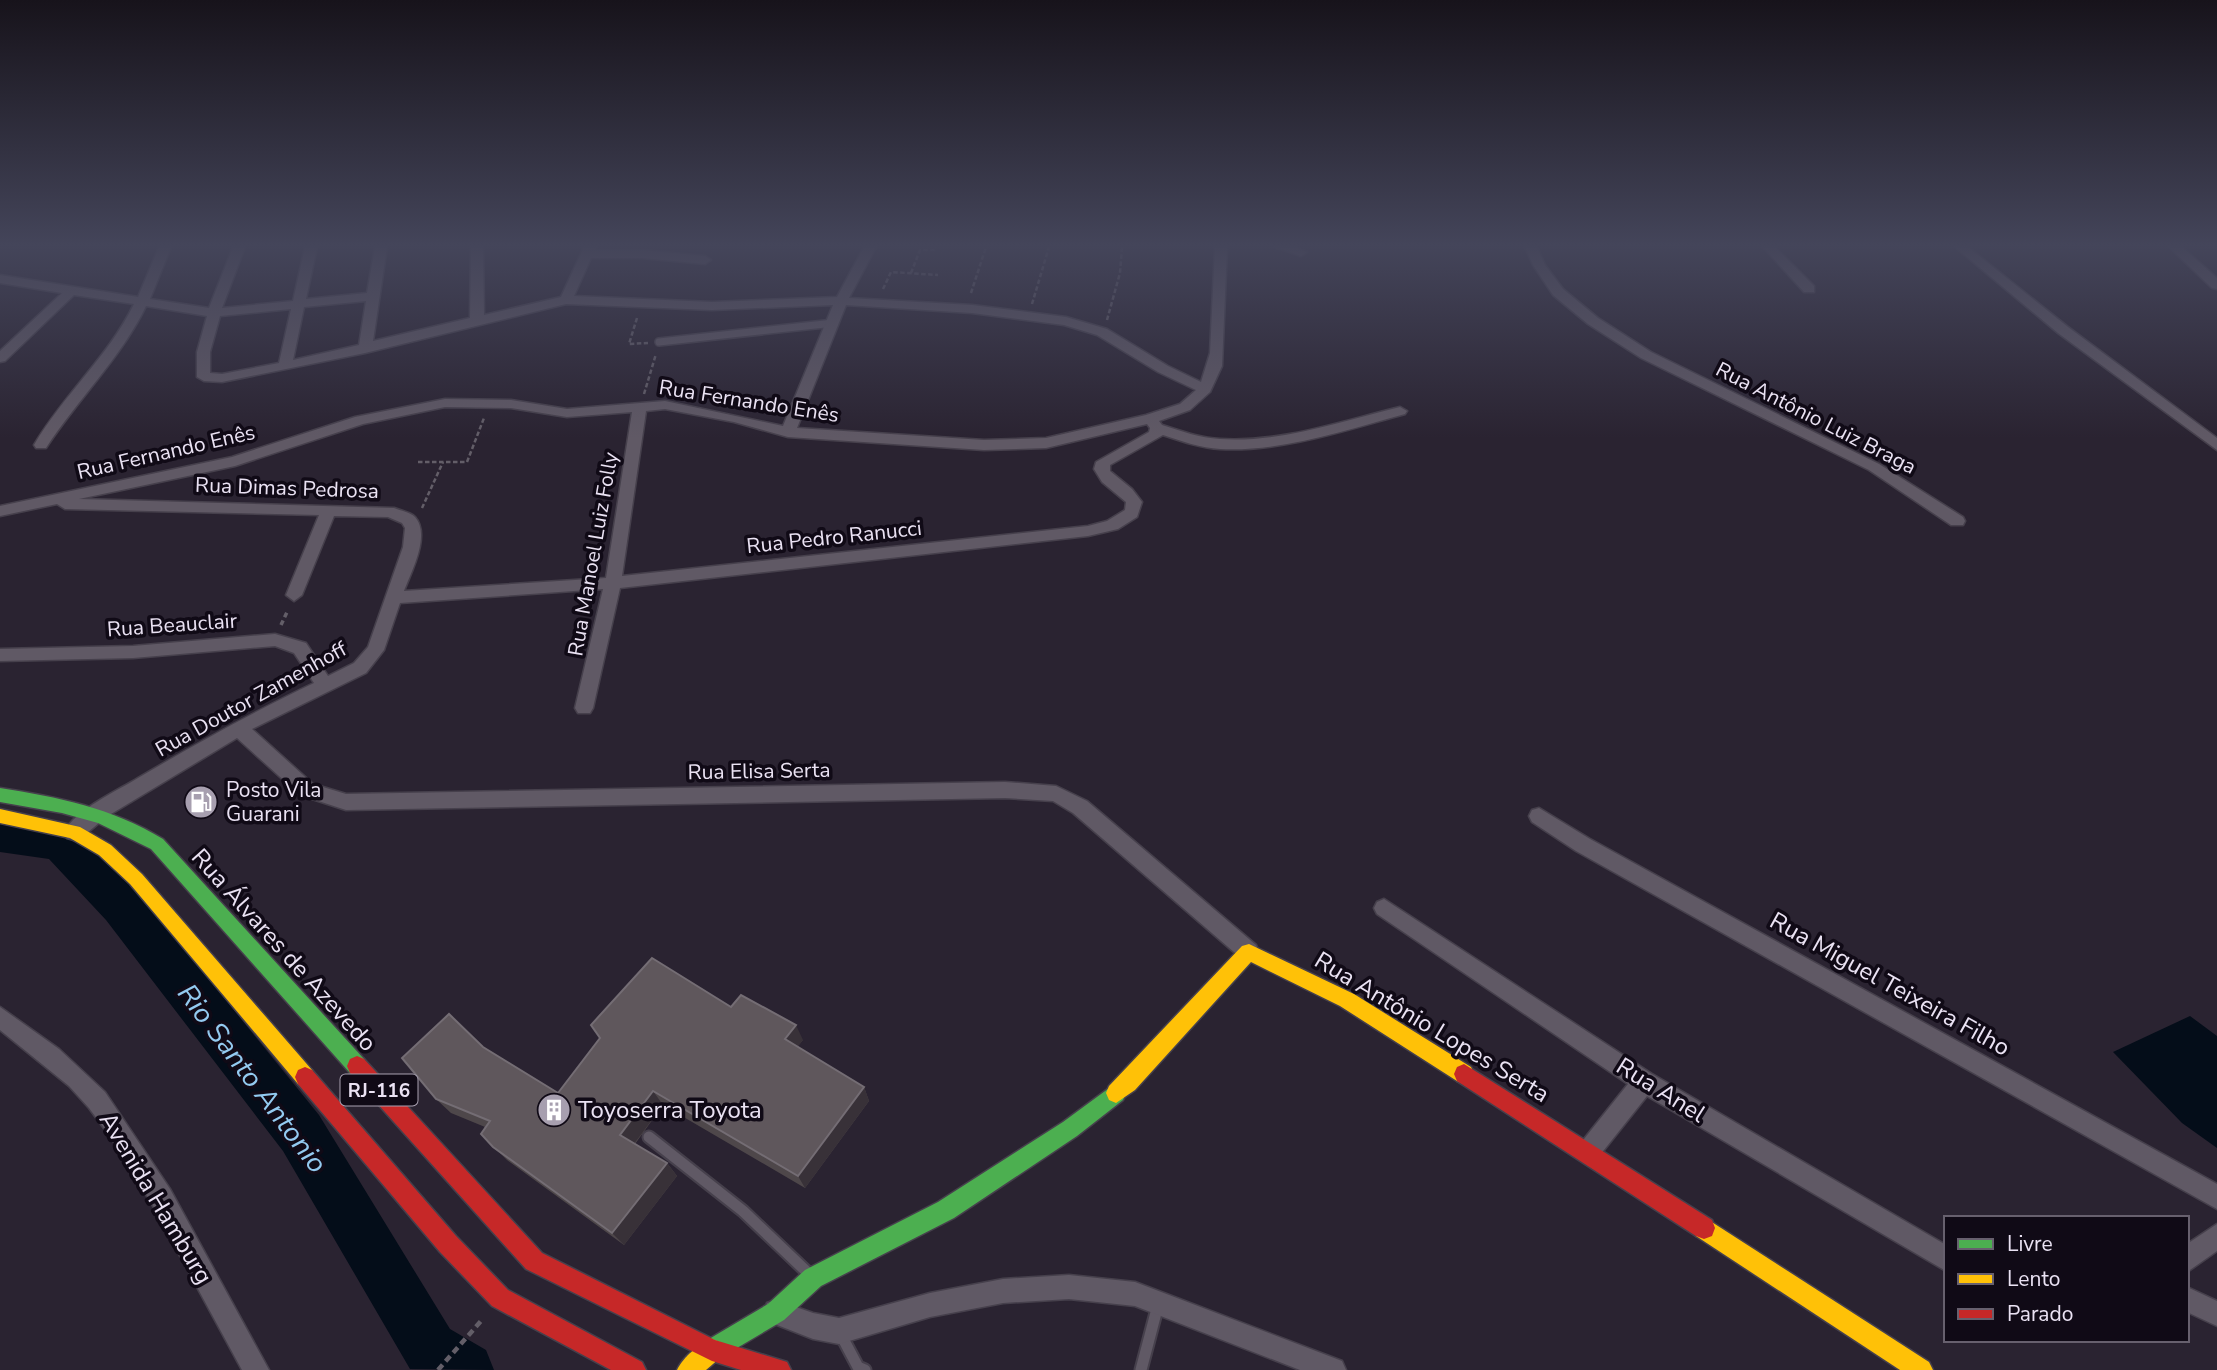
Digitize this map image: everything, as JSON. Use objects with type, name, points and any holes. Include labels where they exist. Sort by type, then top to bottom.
[{"type":"main road","name":"Rua Álvares de Azevedo","points":[[0,795],[99,811],[136,828],[157,844],[534,1261],[712,1350],[779,1370]]},
{"type":"main road","name":"RJ-116","points":[[0,816],[74,832],[105,850],[136,879],[448,1244],[500,1298],[521,1312],[634,1370]]},
{"type":"main road","name":"Rua Antônio Lopes Serta","points":[[1249,952],[1347,1000],[1588,1152],[1921,1370]]},
{"type":"main road","points":[[689,1370],[712,1350],[776,1312],[813,1278],[946,1210],[1070,1129],[1128,1083],[1249,952]]},
{"type":"street","points":[[0,358],[50,311]]},
{"type":"street","points":[[41,445],[62,409],[118,341],[138,311]]},
{"type":"street","points":[[199,311],[236,311]]},
{"type":"street","points":[[285,366],[297,311]]},
{"type":"street","points":[[365,349],[371,311]]},
{"type":"street","points":[[477,311],[477,323]]},
{"type":"street","points":[[214,313],[201,367],[204,377],[222,378],[365,349],[524,311]]},
{"type":"street","points":[[788,432],[838,311]]},
{"type":"street","points":[[983,311],[1066,321],[1102,332],[1163,369],[1205,389],[1215,366],[1219,311]]},
{"type":"street","name":"Rua Antônio Luiz Braga","points":[[1582,311],[1646,355],[1874,467],[1958,522]]},
{"type":"street","points":[[2040,311],[2217,445]]},
{"type":"street","name":"Rua Fernando Enês","points":[[0,511],[235,461],[360,420],[445,403],[489,402],[567,413],[664,405],[788,432],[850,438],[1013,445],[1084,436],[1153,423],[1185,407],[1205,389]]},
{"type":"street","name":"Rua Manoel Luiz Folly","points":[[584,708],[613,583],[640,406]]},
{"type":"street","points":[[1153,423],[1200,441],[1248,443],[1284,438],[1400,411]]},
{"type":"street","name":"Rua Pedro Ranucci","points":[[392,598],[613,583],[1088,531],[1112,525],[1132,513],[1134,502],[1127,491],[1105,477],[1101,469],[1103,462],[1153,437],[1153,423]]},
{"type":"street","name":"Rua Dimas Pedrosa","points":[[38,503],[398,514],[408,519],[413,528]]},
{"type":"street","points":[[294,595],[330,510]]},
{"type":"street","points":[[392,598],[411,547],[413,528]]},
{"type":"street","name":"Rua Doutor Zamenhoff","points":[[74,832],[99,811],[238,728],[360,667],[375,650],[392,598]]},
{"type":"street","points":[[275,640],[300,648],[325,686]]},
{"type":"street","name":"Rua Beauclair","points":[[0,655],[133,652],[275,640]]},
{"type":"street","name":"Rua Elisa Serta","points":[[238,728],[307,790],[346,802],[1005,790],[1056,794],[1080,807],[1249,952]]},
{"type":"street","name":"Rua Miguel Teixeira Filho","points":[[1539,816],[1583,845],[2217,1197]]},
{"type":"street","name":"Rua Anel","points":[[1384,908],[1644,1082],[1944,1258]]},
{"type":"street","name":"Avenida Hamburg","points":[[0,1017],[39,1047],[95,1098],[144,1170],[256,1370]]},
{"type":"street","points":[[1588,1152],[1644,1082]]},
{"type":"street","points":[[2189,1258],[2217,1236]]},
{"type":"street","points":[[776,1312],[813,1326],[839,1331],[930,1306],[1003,1291],[1069,1287],[1135,1294],[1333,1370]]},
{"type":"street","points":[[2189,1300],[2217,1314]]},
{"type":"lane","points":[[659,341],[834,323]]},
{"type":"lane","points":[[649,1137],[743,1211],[813,1278]]},
{"type":"lane","points":[[1141,1370],[1159,1303]]},
{"type":"lane","points":[[839,1331],[860,1369]]},
{"type":"path","points":[[1029,316],[1030,311]]},
{"type":"path","points":[[1102,332],[1110,311]]},
{"type":"path","points":[[418,462],[467,462],[489,402]]},
{"type":"path","points":[[413,528],[443,462]]},
{"type":"path","points":[[275,640],[294,595]]},
{"type":"path","points":[[438,1370],[500,1298]]},
{"type":"shaded area","points":[[2190,1016],[2217,1036],[2217,1148],[2182,1123],[2113,1052]]},
{"type":"building","name":"Toyoserra Toyota","points":[[652,958],[731,1007],[741,995],[796,1025],[785,1039],[864,1087],[798,1176],[653,1091],[620,1135],[667,1163],[612,1233],[493,1147],[481,1134],[490,1121],[436,1099],[402,1058],[449,1014],[483,1047],[558,1093],[600,1038],[591,1025]]},
{"type":"waterway","name":"Rio Santo Antonio","points":[[0,834],[61,843],[122,906],[301,1133],[430,1349],[466,1370]]},
{"type":"traffic: fast","points":[[0,795],[82,810],[120,824],[157,844],[357,1066]]},
{"type":"traffic: fast","points":[[712,1350],[776,1312],[813,1278],[946,1210],[1070,1129],[1116,1093]]},
{"type":"traffic: slow","points":[[0,816],[74,832],[105,850],[136,879],[305,1077]]},
{"type":"traffic: slow","points":[[1116,1093],[1249,952],[1347,1000],[1464,1074]]},
{"type":"traffic: slow","points":[[1704,1228],[1921,1370]]},
{"type":"traffic: slow","points":[[689,1370],[712,1350]]},
{"type":"traffic: jam","points":[[357,1066],[534,1261],[712,1350],[779,1370]]},
{"type":"traffic: jam","points":[[1464,1074],[1704,1228]]},
{"type":"traffic: jam","points":[[305,1077],[448,1244],[500,1298],[634,1370]]},
{"type":"place","name":"Posto Vila Guarani","points":[[201,802]]},
{"type":"place","name":"Toyoserra Toyota","points":[[554,1110]]}]
